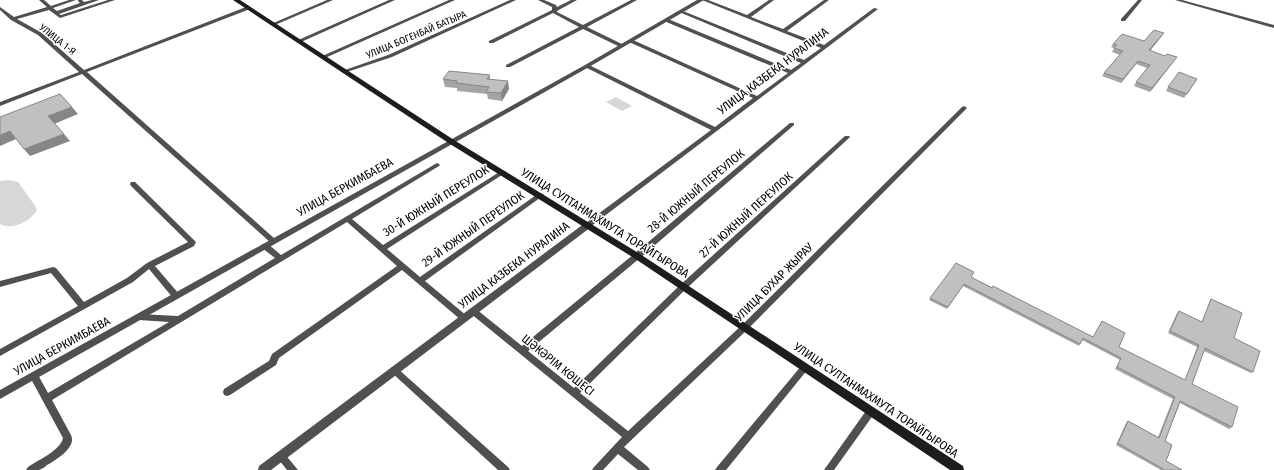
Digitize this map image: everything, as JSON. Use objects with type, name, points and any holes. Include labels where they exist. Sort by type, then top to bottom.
[{"type":"main road","name":"УЛИЦА СУЛТАНМАХМУТА ТОРАЙГЫРОВА","points":[[239,1],[452,142],[540,195],[683,286],[871,411],[952,468]]},
{"type":"street","points":[[41,0],[60,17],[113,0]]},
{"type":"street","points":[[13,19],[74,0]]},
{"type":"street","points":[[78,0],[83,4]]},
{"type":"street","points":[[56,13],[97,0]]},
{"type":"street","points":[[273,24],[331,0]]},
{"type":"street","points":[[299,41],[393,0]]},
{"type":"street","name":"УЛИЦА БОГЕНБАЙ БАТЫРА","points":[[323,57],[453,0]]},
{"type":"street","name":"УЛИЦА БОГЕНБАЙ БАТЫРА","points":[[345,71],[390,56],[514,0]]},
{"type":"street","points":[[540,0],[554,6],[554,11],[556,14],[622,46]]},
{"type":"street","points":[[491,42],[575,0]]},
{"type":"street","points":[[508,66],[635,0]]},
{"type":"street","points":[[703,0],[824,47]]},
{"type":"street","name":"УЛИЦА БЕРКИМБАЕВА","points":[[0,395],[703,0]]},
{"type":"street","points":[[747,17],[772,0]]},
{"type":"street","points":[[783,31],[827,0]]},
{"type":"street","points":[[1122,20],[1140,0]]},
{"type":"street","points":[[1177,0],[1274,27]]},
{"type":"street","name":"УЛИЦА 1-Я","points":[[0,8],[13,19],[40,34],[83,72],[269,244],[281,259]]},
{"type":"street","points":[[0,104],[248,8]]},
{"type":"street","name":"УЛИЦА КАЗБЕКА НУРАЛИНА","points":[[263,470],[876,8]]},
{"type":"street","points":[[681,12],[804,62]]},
{"type":"street","points":[[666,20],[791,72]]},
{"type":"street","points":[[631,41],[757,98]]},
{"type":"street","points":[[587,66],[715,129]]},
{"type":"street","name":"УЛИЦА БУХАР ЖЫРАУ","points":[[597,470],[628,437],[745,327],[964,108]]},
{"type":"street","name":"28-Й ЮЖНЫЙ ПЕРЕУЛОК","points":[[522,351],[637,256],[792,124]]},
{"type":"street","name":"27-Й ЮЖНЫЙ ПЕРЕУЛОК","points":[[574,393],[683,286],[847,137]]},
{"type":"street","points":[[46,399],[438,165]]},
{"type":"street","name":"30-Й ЮЖНЫЙ ПЕРЕУЛОК","points":[[382,249],[503,172]]},
{"type":"street","points":[[0,352],[83,307],[192,242],[133,184]]},
{"type":"street","name":"29-Й ЮЖНЫЙ ПЕРЕУЛОК","points":[[419,281],[540,195]]},
{"type":"street","points":[[347,219],[464,318]]},
{"type":"street","points":[[150,266],[176,296]]},
{"type":"street","points":[[227,392],[272,363],[275,356],[402,266]]},
{"type":"street","points":[[0,284],[53,270],[83,307]]},
{"type":"street","name":"ШӘКӘРІМ КӨШЕСІ","points":[[473,311],[628,437]]},
{"type":"street","points":[[139,317],[180,319]]},
{"type":"street","points":[[720,470],[805,367]]},
{"type":"street","points":[[394,370],[504,470]]},
{"type":"street","points":[[31,470],[64,449],[68,442],[68,438],[34,376]]},
{"type":"street","points":[[829,470],[871,411]]},
{"type":"street","points":[[618,448],[645,470]]},
{"type":"street","points":[[281,456],[293,470]]},
{"type":"shaded area","points":[[616,97],[632,106],[622,111],[606,102]]},
{"type":"shaded area","points":[[9,180],[18,182],[37,210],[26,221],[15,226],[5,226],[0,224],[0,181]]},
{"type":"building","points":[[1154,30],[1164,33],[1149,50],[1165,56],[1167,54],[1177,57],[1152,88],[1136,82],[1150,65],[1138,61],[1123,79],[1104,73],[1123,51],[1114,48],[1117,45],[1113,44],[1122,34],[1144,41]]},
{"type":"building","points":[[449,71],[490,75],[487,79],[508,81],[501,93],[486,92],[489,87],[456,83],[457,81],[443,79]]},
{"type":"building","points":[[1179,72],[1197,79],[1187,94],[1168,87]]},
{"type":"building","points":[[60,94],[72,107],[48,116],[64,134],[24,149],[10,131],[0,135],[0,117]]},
{"type":"building","points":[[956,263],[974,272],[971,277],[992,288],[993,286],[1093,337],[1102,321],[1125,333],[1119,347],[1185,380],[1199,345],[1170,331],[1179,311],[1202,322],[1211,299],[1242,313],[1234,338],[1260,351],[1253,372],[1205,348],[1192,384],[1238,407],[1232,427],[1180,401],[1165,441],[1172,445],[1166,461],[1182,470],[1163,470],[1118,443],[1128,421],[1159,438],[1175,397],[1117,367],[1121,358],[1083,338],[1080,344],[964,284],[948,307],[930,298]]}]
